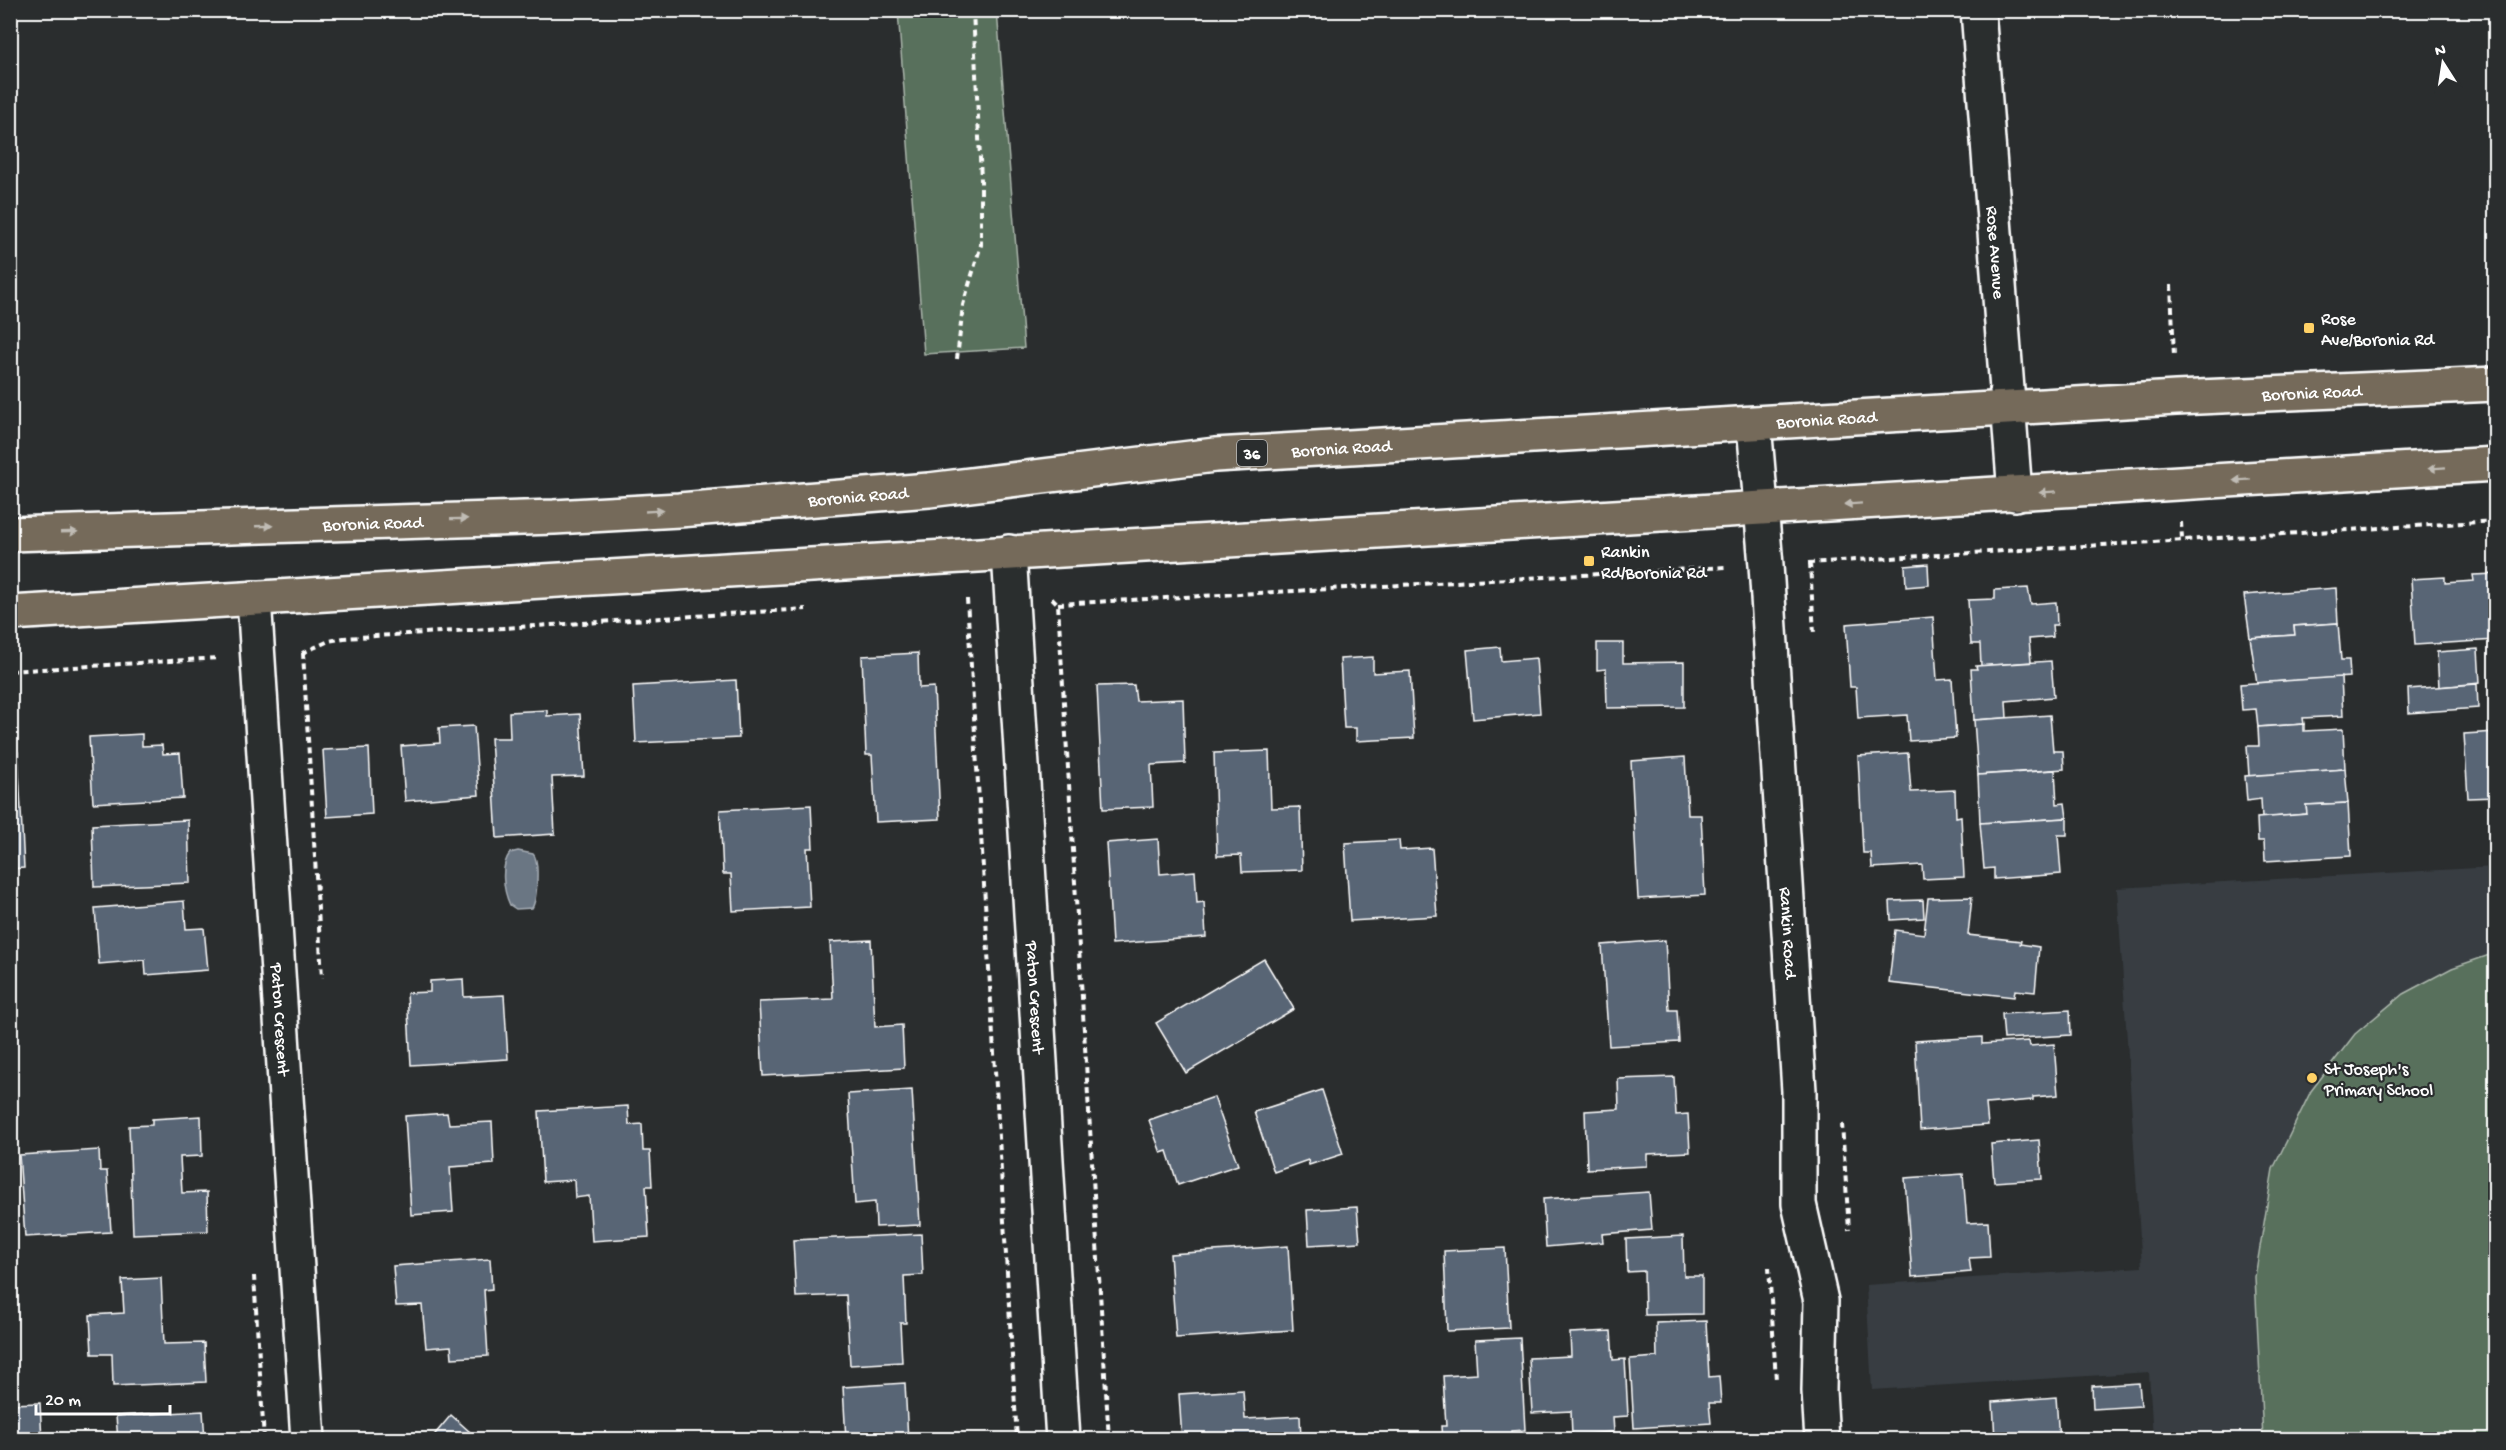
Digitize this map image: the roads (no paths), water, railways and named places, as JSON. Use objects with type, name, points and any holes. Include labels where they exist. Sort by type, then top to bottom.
[{"type":"main road","name":"Boronia Road","points":[[10,534],[554,517],[679,510],[929,490],[1215,455],[1503,436],[1754,424],[2188,397],[2496,384]]},
{"type":"main road","points":[[10,613],[1009,552],[1761,510],[2496,464]]},
{"type":"street","name":"Rose Avenue","points":[[1978,10],[2015,494]]},
{"type":"street","name":"Rankin Road","points":[[1754,424],[1799,1091],[1799,1204],[1821,1301],[1819,1391],[1822,1440]]},
{"type":"street","name":"Paton Crescent","points":[[1009,552],[1063,1440]]},
{"type":"street","name":"Paton Crescent","points":[[254,598],[308,1440]]},
{"type":"water","points":[[518,851],[533,854],[535,858],[537,881],[532,908],[516,909],[510,905],[506,892],[505,864],[510,853]]},
{"type":"place","name":"Rose Ave/Boronia Rd","points":[[2309,328]]},
{"type":"place","name":"Rankin Rd/Boronia Rd","points":[[1589,561]]},
{"type":"place","name":"St Joseph's Primary School","points":[[2312,1078]]}]
